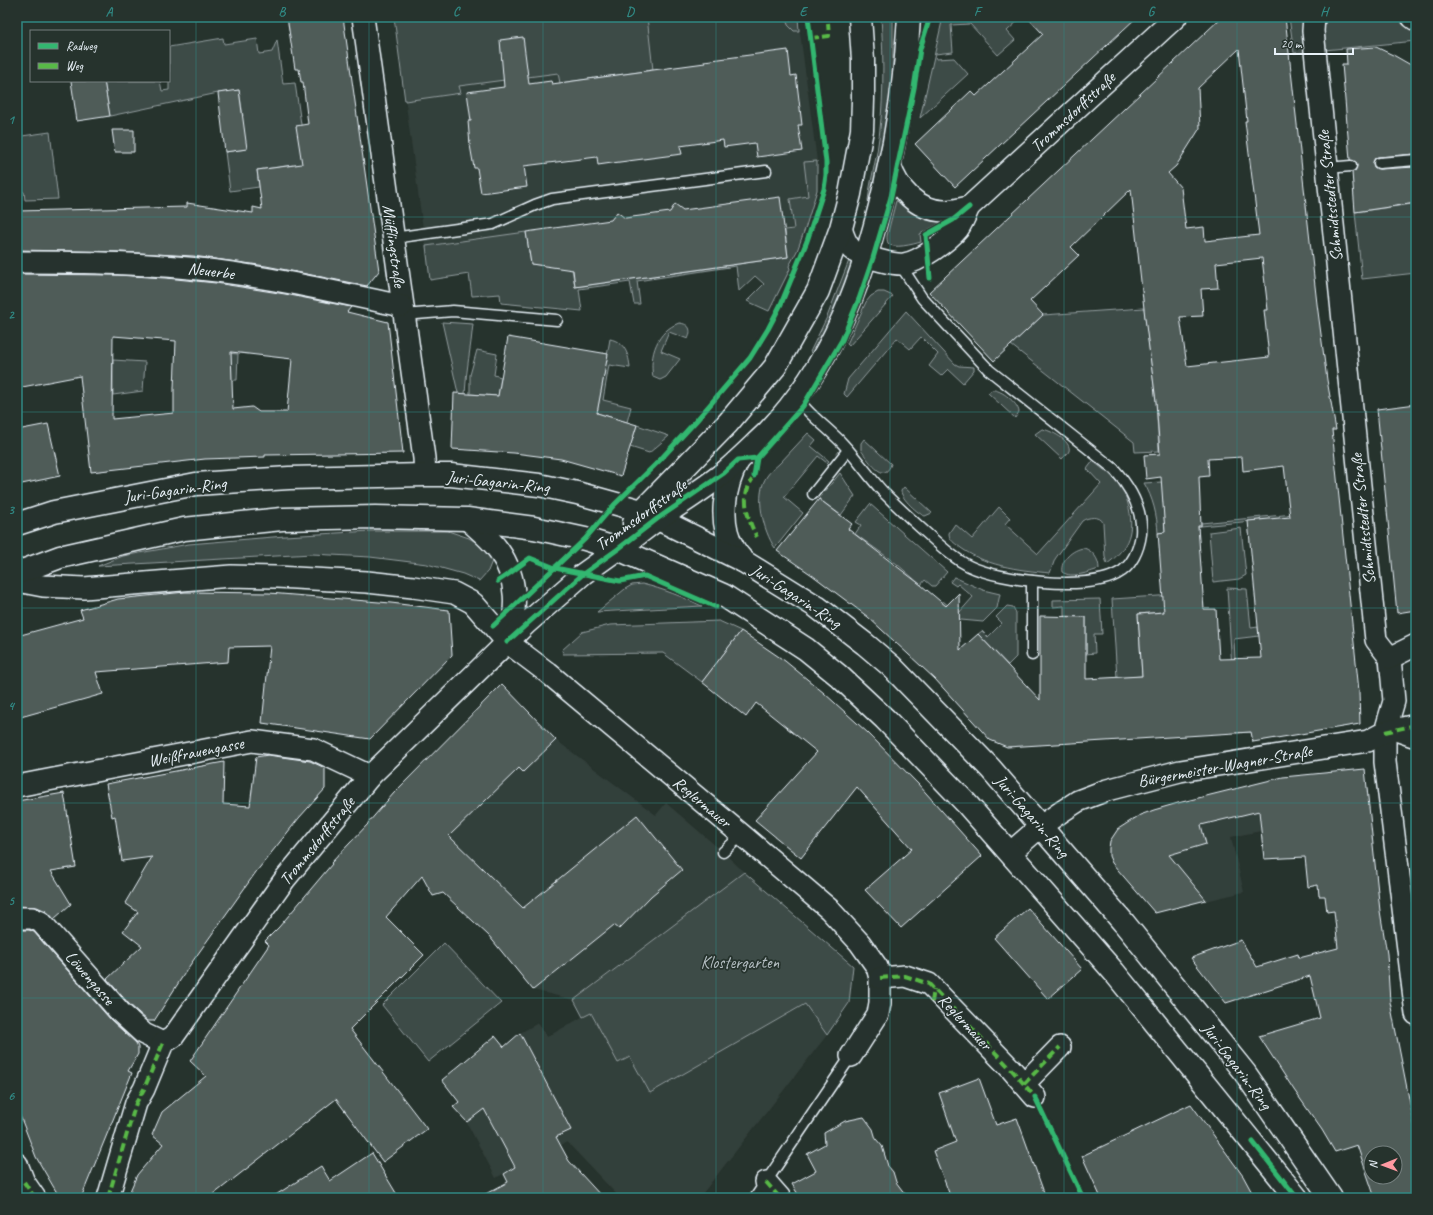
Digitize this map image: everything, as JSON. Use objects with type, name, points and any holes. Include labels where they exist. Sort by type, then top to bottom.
[{"type":"street","name":"Müfflingstraße","points":[[363,17],[424,458],[425,475]]},
{"type":"street","name":"Trommsdorffstraße","points":[[108,1198],[136,1103],[144,1089],[163,1043],[173,1037],[285,878],[370,776],[507,642],[583,574],[618,550],[775,367],[818,292],[841,228],[850,194],[862,130],[863,60],[860,17]]},
{"type":"street","name":"Trommsdorffstraße","points":[[649,515],[724,473],[767,432],[796,398],[828,349],[854,294],[879,212],[890,165],[902,99],[908,43],[909,17]]},
{"type":"street","name":"Trommsdorffstraße","points":[[841,228],[845,240],[855,253],[898,264],[904,264],[917,260],[937,248],[958,229],[969,207],[1176,17]]},
{"type":"street","name":"Schmidtstedter Straße","points":[[1314,17],[1313,31],[1376,640],[1390,658]]},
{"type":"street","points":[[1412,17],[1416,20]]},
{"type":"street","points":[[890,165],[894,178],[902,189],[921,204],[932,209],[944,211],[969,207]]},
{"type":"street","name":"Neuerbe","points":[[17,262],[174,266],[217,271],[264,278],[403,310]]},
{"type":"street","points":[[738,460],[728,483],[725,518],[733,548],[743,561]]},
{"type":"street","name":"Juri-Gagarin-Ring","points":[[17,524],[54,512],[196,484],[289,478],[425,475],[451,476],[539,484],[577,493],[649,515],[743,561],[817,606],[846,628],[891,666],[990,768],[1124,923],[1245,1073],[1331,1198]]},
{"type":"street","name":"Juri-Gagarin-Ring","points":[[17,573],[60,557],[184,530],[282,519],[375,517],[467,519],[534,528],[585,539],[618,550],[723,594],[806,649],[838,675],[885,719],[966,802],[1114,972],[1297,1198]]},
{"type":"street","points":[[17,581],[43,586],[84,588],[231,576],[367,582],[413,587],[454,593],[473,603],[507,642],[511,631],[514,613],[514,585],[499,551],[492,542],[467,519]]},
{"type":"street","name":"Reglermauer","points":[[507,642],[548,673],[829,909],[860,943],[877,968],[880,978],[880,1003],[878,1014],[851,1056]]},
{"type":"street","points":[[1416,645],[1390,658],[1394,701],[1385,732],[1385,762],[1416,1014]]},
{"type":"street","name":"Bürgermeister-Wagner-Straße","points":[[1010,852],[1041,826],[1078,801],[1106,790],[1180,771],[1368,741],[1385,732],[1416,724]]},
{"type":"street","name":"Weißfrauengasse","points":[[17,786],[252,741],[313,749],[370,776]]},
{"type":"street","name":"Löwengasse","points":[[17,918],[32,918],[41,922],[120,1012],[144,1034],[163,1043]]},
{"type":"street","name":"Reglermauer","points":[[880,978],[904,976],[929,984],[933,996],[1030,1091],[1060,1047]]},
{"type":"street","points":[[760,1190],[780,1198]]},
{"type":"lane","points":[[1380,163],[1416,160]]},
{"type":"lane","points":[[1327,168],[1351,166]]},
{"type":"lane","points":[[393,238],[493,224],[552,199],[766,171]]},
{"type":"lane","points":[[796,398],[846,447],[884,493],[955,558],[970,566],[984,572],[1003,577],[1032,581],[1092,581],[1105,579],[1118,574],[1136,554],[1140,543],[1140,514],[1131,491],[1125,481],[1114,469],[990,370],[922,298],[903,269],[898,264]]},
{"type":"lane","points":[[403,310],[453,311],[557,320]]},
{"type":"lane","points":[[813,494],[846,447]]},
{"type":"lane","points":[[1032,581],[1032,655]]},
{"type":"lane","points":[[1385,732],[1411,741],[1416,741]]},
{"type":"lane","points":[[723,852],[742,835]]},
{"type":"lane","points":[[760,1190],[851,1056]]},
{"type":"shaded area","points":[[394,17],[798,17],[817,161],[804,163],[808,196],[790,199],[794,229],[785,231],[788,257],[575,287],[472,296],[469,274],[430,280]]},
{"type":"shaded area","points":[[502,684],[556,740],[656,815],[666,803],[744,872],[574,1000],[533,990],[489,936],[443,893],[433,896],[417,845],[378,811]]},
{"type":"shaded area","points":[[1283,777],[1283,807],[1261,831],[1231,837],[1244,892],[1155,913],[1109,856],[1110,841],[1118,829],[1140,815],[1178,803]]},
{"type":"shaded area","points":[[805,1004],[827,1035],[699,1198],[620,1198],[567,1142],[515,1167],[496,1178],[467,1123],[453,1107],[459,1101],[442,1080],[495,1036],[504,1046],[520,1033],[538,1023],[547,1037],[591,1012],[618,1062],[629,1056],[650,1093]]},
{"type":"green space","points":[[394,17],[647,17],[653,70],[560,83],[558,73],[459,86],[461,93],[405,101]]},
{"type":"green space","points":[[786,17],[798,17],[799,31],[794,31],[788,25]]},
{"type":"green space","points":[[881,17],[893,17],[893,68],[891,107],[872,206],[869,205],[868,200],[877,152],[882,102],[883,51]]},
{"type":"green space","points":[[943,17],[1022,17],[1007,31],[1015,40],[998,55],[970,24],[951,25],[953,52],[935,54],[936,59],[954,58],[968,74],[920,118]]},
{"type":"green space","points":[[1289,17],[1416,17],[1416,41],[1294,53]]},
{"type":"green space","points":[[223,38],[224,44],[257,39],[259,54],[272,52],[277,40],[283,84],[295,83],[309,179],[293,165],[257,170],[259,187],[230,191],[225,152],[247,149],[221,119],[243,116],[239,90],[218,93],[110,116],[104,82],[160,82],[162,91],[169,90],[170,47]]},
{"type":"green space","points":[[17,129],[21,129],[22,136],[50,132],[58,199],[25,200],[24,192],[17,188]]},
{"type":"green space","points":[[817,161],[817,190],[806,226],[797,251],[789,266],[790,269],[769,311],[747,301],[764,284],[755,276],[739,291],[736,266],[637,281],[640,304],[634,304],[630,282],[579,289],[582,311],[501,303],[500,294],[472,296],[469,274],[430,280],[426,246],[526,232],[531,264],[572,269],[575,287],[788,257],[785,230],[794,229],[790,199],[808,196],[804,162]]},
{"type":"green space","points":[[896,201],[901,201],[949,218],[920,234],[921,242],[903,246],[890,245],[887,236]]},
{"type":"green space","points":[[1412,204],[1416,228],[1416,273],[1362,279],[1355,212]]},
{"type":"green space","points":[[850,258],[856,259],[816,356],[810,352],[827,317]]},
{"type":"green space","points":[[878,292],[884,292],[893,296],[849,346],[847,344],[866,302],[871,296]]},
{"type":"green space","points":[[1144,308],[1156,401],[1159,451],[1135,452],[1134,442],[1011,345],[1043,315]]},
{"type":"green space","points":[[906,311],[955,364],[959,366],[974,367],[974,370],[963,383],[948,369],[941,376],[929,366],[938,354],[921,337],[910,349],[897,338],[847,397],[844,394],[848,379]]},
{"type":"green space","points":[[442,322],[473,324],[465,394],[458,393]]},
{"type":"green space","points":[[679,323],[688,326],[690,330],[688,339],[669,332],[661,351],[680,359],[666,377],[660,380],[653,377],[652,369],[652,360],[656,345],[665,332]]},
{"type":"green space","points":[[610,339],[623,346],[629,358],[630,368],[609,365],[603,400],[631,407],[627,422],[597,413]]},
{"type":"green space","points":[[477,350],[497,354],[494,375],[501,377],[498,396],[470,394],[470,375]]},
{"type":"green space","points":[[203,351],[238,354],[237,380],[201,381]]},
{"type":"green space","points":[[113,360],[145,362],[143,391],[113,395]]},
{"type":"green space","points":[[992,390],[996,390],[1004,394],[1016,405],[1019,412],[1015,418],[988,393]]},
{"type":"green space","points":[[637,425],[669,436],[649,453],[630,447]]},
{"type":"green space","points":[[1042,429],[1050,431],[1067,443],[1069,451],[1062,459],[1035,434]]},
{"type":"green space","points":[[808,433],[816,440],[811,446],[829,461],[827,463],[818,456],[784,497],[803,513],[775,548],[767,532],[762,512],[761,492],[763,484],[770,472]]},
{"type":"green space","points":[[864,439],[891,464],[889,469],[885,472],[879,471],[875,468],[861,450],[861,443]]},
{"type":"green space","points":[[1093,461],[1112,476],[1124,490],[1130,513],[1130,530],[1125,545],[1121,552],[1107,564],[1105,557],[1103,523],[1102,520],[1097,518],[1090,518],[1082,521],[1055,559],[1050,573],[1002,566],[978,558],[967,552],[950,539],[949,533],[955,524],[972,539],[999,507],[1010,518],[1005,524],[1038,554],[1101,484],[1087,469]]},
{"type":"green space","points":[[840,473],[855,496],[841,515],[819,499]]},
{"type":"green space","points":[[1162,482],[1165,529],[1198,526],[1198,530],[1158,533],[1154,507],[1144,483]]},
{"type":"green space","points":[[904,487],[932,513],[925,516],[914,509],[902,494],[901,491]]},
{"type":"green space","points":[[870,504],[947,572],[935,586],[932,586],[925,580],[921,585],[897,564],[855,534],[861,525],[856,522]]},
{"type":"green space","points":[[1294,514],[1294,522],[1262,520],[1201,526],[1201,523]]},
{"type":"green space","points":[[1241,528],[1246,575],[1239,579],[1213,582],[1209,532]]},
{"type":"green space","points":[[371,531],[448,531],[469,538],[485,548],[492,561],[488,571],[479,581],[463,574],[427,564],[370,557],[312,554],[98,566],[123,556],[189,544]]},
{"type":"green space","points":[[1084,548],[1095,556],[1099,569],[1075,575],[1062,572],[1065,559],[1076,550]]},
{"type":"green space","points":[[954,577],[983,590],[1000,594],[997,608],[983,622],[961,620],[942,603],[943,601],[958,614],[973,597],[958,584],[956,586],[950,582]]},
{"type":"green space","points":[[642,584],[688,599],[702,606],[597,612],[625,589],[632,585]]},
{"type":"green space","points":[[1227,588],[1247,589],[1251,628],[1258,627],[1259,636],[1234,639],[1235,659],[1251,732],[1236,733]]},
{"type":"green space","points":[[1174,595],[1174,611],[1138,614],[1142,676],[1117,678],[1112,599]]},
{"type":"green space","points":[[1100,599],[1102,634],[1094,634],[1095,653],[1086,654],[1086,617],[1064,616],[1064,606],[1053,607],[1053,600]]},
{"type":"green space","points":[[1007,606],[1013,607],[1016,613],[1016,657],[1008,665],[978,634],[982,631],[988,637],[1002,623],[996,617]]},
{"type":"green space","points":[[719,621],[741,631],[702,682],[663,653],[563,654],[562,650],[582,632],[610,625]]},
{"type":"green space","name":"Klostergarten","points":[[744,872],[853,966],[849,1003],[827,1035],[805,1004],[650,1093],[630,1057],[618,1063],[591,1013],[583,1017],[574,1000]]},
{"type":"green space","points":[[444,943],[501,1003],[428,1062],[382,1005]]},
{"type":"building","points":[[287,17],[343,17],[379,271],[367,286],[266,266],[193,256],[118,252],[17,250],[17,211],[187,207],[187,203],[253,213],[253,207],[262,209],[257,170],[302,164],[296,126],[308,124],[303,82],[301,82],[299,69],[295,69]]},
{"type":"building","points":[[1027,17],[1137,17],[955,187],[915,144],[971,91],[976,96],[1043,34]]},
{"type":"building","points":[[1222,17],[1285,17],[1317,304],[1327,380],[1336,430],[1332,430],[1359,691],[1360,724],[1253,742],[1251,732],[1007,747],[990,740],[935,679],[868,617],[777,551],[819,499],[852,524],[848,529],[946,606],[959,593],[960,650],[978,634],[1040,700],[1040,616],[1086,617],[1086,679],[1142,676],[1138,614],[1164,612],[1158,533],[1165,532],[1161,477],[1146,479],[1144,455],[1160,454],[1156,401],[1145,318],[1131,189],[1071,247],[1079,255],[1030,301],[1043,315],[994,361],[929,292]],"holes":[[[1239,49],[1247,121],[1245,121],[1259,235],[1205,241],[1204,227],[1186,229],[1181,188],[1168,173],[1176,166],[1200,128],[1198,88]],[[1262,258],[1268,310],[1264,310],[1269,357],[1187,366],[1180,317],[1203,316],[1201,289],[1218,288],[1216,263]],[[1242,457],[1243,471],[1284,466],[1290,517],[1248,521],[1261,658],[1219,659],[1216,609],[1204,609],[1198,526],[1201,526],[1199,477],[1209,476],[1208,459]]]},
{"type":"building","points":[[523,37],[529,84],[551,81],[552,84],[788,50],[791,76],[796,75],[802,125],[798,125],[802,151],[757,157],[755,143],[724,147],[723,140],[680,146],[682,154],[598,165],[597,157],[524,166],[527,187],[481,193],[477,168],[474,168],[470,145],[468,121],[471,121],[467,92],[504,87],[500,40]]},
{"type":"building","points":[[1376,47],[1416,68],[1416,154],[1378,157],[1375,158],[1373,163],[1374,167],[1379,169],[1416,167],[1416,203],[1355,212],[1352,172],[1355,171],[1357,166],[1356,162],[1350,160],[1342,64],[1347,64],[1346,49]]},
{"type":"building","points":[[71,82],[104,82],[110,116],[77,121]]},
{"type":"building","points":[[239,90],[247,149],[225,152],[218,93]]},
{"type":"building","points":[[112,130],[134,130],[134,152],[115,152]]},
{"type":"building","points":[[780,197],[788,257],[575,287],[573,270],[531,264],[526,232],[611,220],[617,212],[625,218],[670,212],[675,204],[683,210]]},
{"type":"building","points":[[17,274],[117,275],[166,278],[216,283],[285,294],[351,307],[347,312],[388,322],[403,453],[265,455],[265,457],[205,459],[91,472],[80,376],[17,388]],"holes":[[[113,336],[176,341],[174,413],[112,419]],[[231,352],[292,359],[287,412],[259,412],[252,407],[233,409]]]},
{"type":"building","points":[[508,337],[608,354],[597,413],[637,425],[621,476],[561,459],[514,453],[452,449],[454,393],[498,396]]},
{"type":"building","points":[[1416,404],[1416,610],[1397,613],[1377,409]]},
{"type":"building","points":[[48,424],[60,476],[17,485],[17,430]]},
{"type":"building","points":[[185,592],[269,593],[391,603],[449,610],[452,655],[370,739],[262,723],[270,646],[229,647],[228,662],[96,672],[103,694],[17,718],[17,636],[83,618],[80,610],[118,599]]},
{"type":"building","points":[[741,631],[785,661],[824,693],[868,733],[918,784],[982,856],[901,928],[865,890],[912,849],[857,787],[801,858],[755,820],[817,752],[756,703],[746,717],[702,682]]},
{"type":"building","points":[[502,684],[556,740],[523,772],[519,768],[449,836],[523,908],[637,815],[682,870],[651,896],[619,929],[614,925],[533,990],[489,936],[443,893],[433,896],[422,876],[386,917],[424,955],[350,1029],[427,1129],[383,1162],[336,1099],[209,1198],[127,1198],[137,1175],[163,1144],[152,1135],[162,1112],[206,1076],[190,1061],[269,945],[265,941],[279,927],[332,864],[331,863],[368,824],[394,793]]},
{"type":"building","points":[[268,755],[310,761],[325,768],[325,789],[299,818],[256,872],[190,965],[154,1021],[148,1021],[129,1004],[107,979],[142,946],[123,931],[138,912],[125,903],[152,857],[122,861],[115,816],[112,817],[106,784],[224,762],[223,804],[250,806],[256,757]]},
{"type":"building","points":[[1365,769],[1380,911],[1387,954],[1390,1002],[1416,1134],[1416,1198],[1375,1198],[1371,1185],[1403,1185],[1403,1145],[1363,1145],[1363,1163],[1357,1145],[1335,1152],[1259,1036],[1320,1018],[1310,976],[1226,1003],[1191,958],[1241,940],[1257,967],[1298,954],[1299,958],[1338,948],[1334,911],[1327,912],[1325,896],[1319,896],[1318,885],[1308,887],[1305,857],[1264,859],[1259,811],[1201,825],[1206,844],[1169,855],[1206,900],[1155,913],[1112,863],[1109,856],[1110,841],[1118,829],[1140,815],[1178,803],[1283,777]]},
{"type":"building","points":[[64,793],[76,867],[51,871],[71,904],[54,919],[46,911],[37,907],[17,906],[17,801]]},
{"type":"building","points":[[1028,908],[1082,969],[1048,999],[994,938]]},
{"type":"building","points":[[17,930],[29,930],[34,932],[111,1020],[136,1043],[138,1047],[138,1054],[128,1071],[132,1073],[81,1198],[60,1198],[36,1157],[17,1108]]},
{"type":"building","points":[[520,1033],[571,1130],[556,1137],[569,1161],[603,1198],[478,1198],[508,1182],[504,1174],[515,1167],[484,1109],[467,1122],[453,1107],[459,1102],[442,1080],[495,1036],[504,1047]]},
{"type":"building","points":[[979,1078],[996,1125],[1017,1118],[1046,1198],[951,1198],[933,1151],[956,1142],[939,1093]]},
{"type":"building","points":[[1191,1104],[1243,1176],[1255,1198],[1101,1198],[1082,1156]]},
{"type":"building","points":[[864,1117],[873,1129],[876,1139],[882,1146],[888,1166],[893,1172],[896,1182],[908,1198],[800,1198],[792,1184],[816,1171],[807,1154],[825,1144],[824,1133],[845,1121]]},
{"type":"building","points":[[372,1153],[399,1198],[271,1198],[321,1166],[330,1181]]},
{"type":"marked path","points":[[811,38],[829,36],[828,23]]},
{"type":"marked path","points":[[754,476],[748,486],[746,494],[746,507],[749,520],[757,537]]},
{"type":"marked path","points":[[1385,732],[1416,725]]},
{"type":"marked path","points":[[880,978],[905,976],[929,984],[1011,1069],[1035,1097]]},
{"type":"marked path","points":[[932,1002],[934,989]]},
{"type":"marked path","points":[[108,1198],[136,1103],[144,1089],[163,1043]]},
{"type":"marked path","points":[[1024,1084],[1060,1047]]},
{"type":"marked path","points":[[24,1182],[35,1198]]},
{"type":"marked path","points":[[766,1182],[780,1198]]},
{"type":"cycle path","points":[[493,626],[585,539],[614,505],[659,461],[696,421],[750,358],[781,304],[807,241],[824,189],[826,175],[826,162],[808,17]]},
{"type":"cycle path","points":[[754,476],[757,458],[803,406],[842,340],[859,299],[891,197],[914,88],[920,49],[930,17]]},
{"type":"cycle path","points":[[930,278],[926,235],[953,220],[969,207]]},
{"type":"cycle path","points":[[507,642],[583,574],[657,519],[724,473],[738,460],[757,458]]},
{"type":"cycle path","points":[[498,581],[530,558],[555,568],[620,581],[645,576],[716,607]]},
{"type":"cycle path","points":[[1035,1097],[1083,1198]]},
{"type":"cycle path","points":[[1253,1142],[1297,1198]]}]
